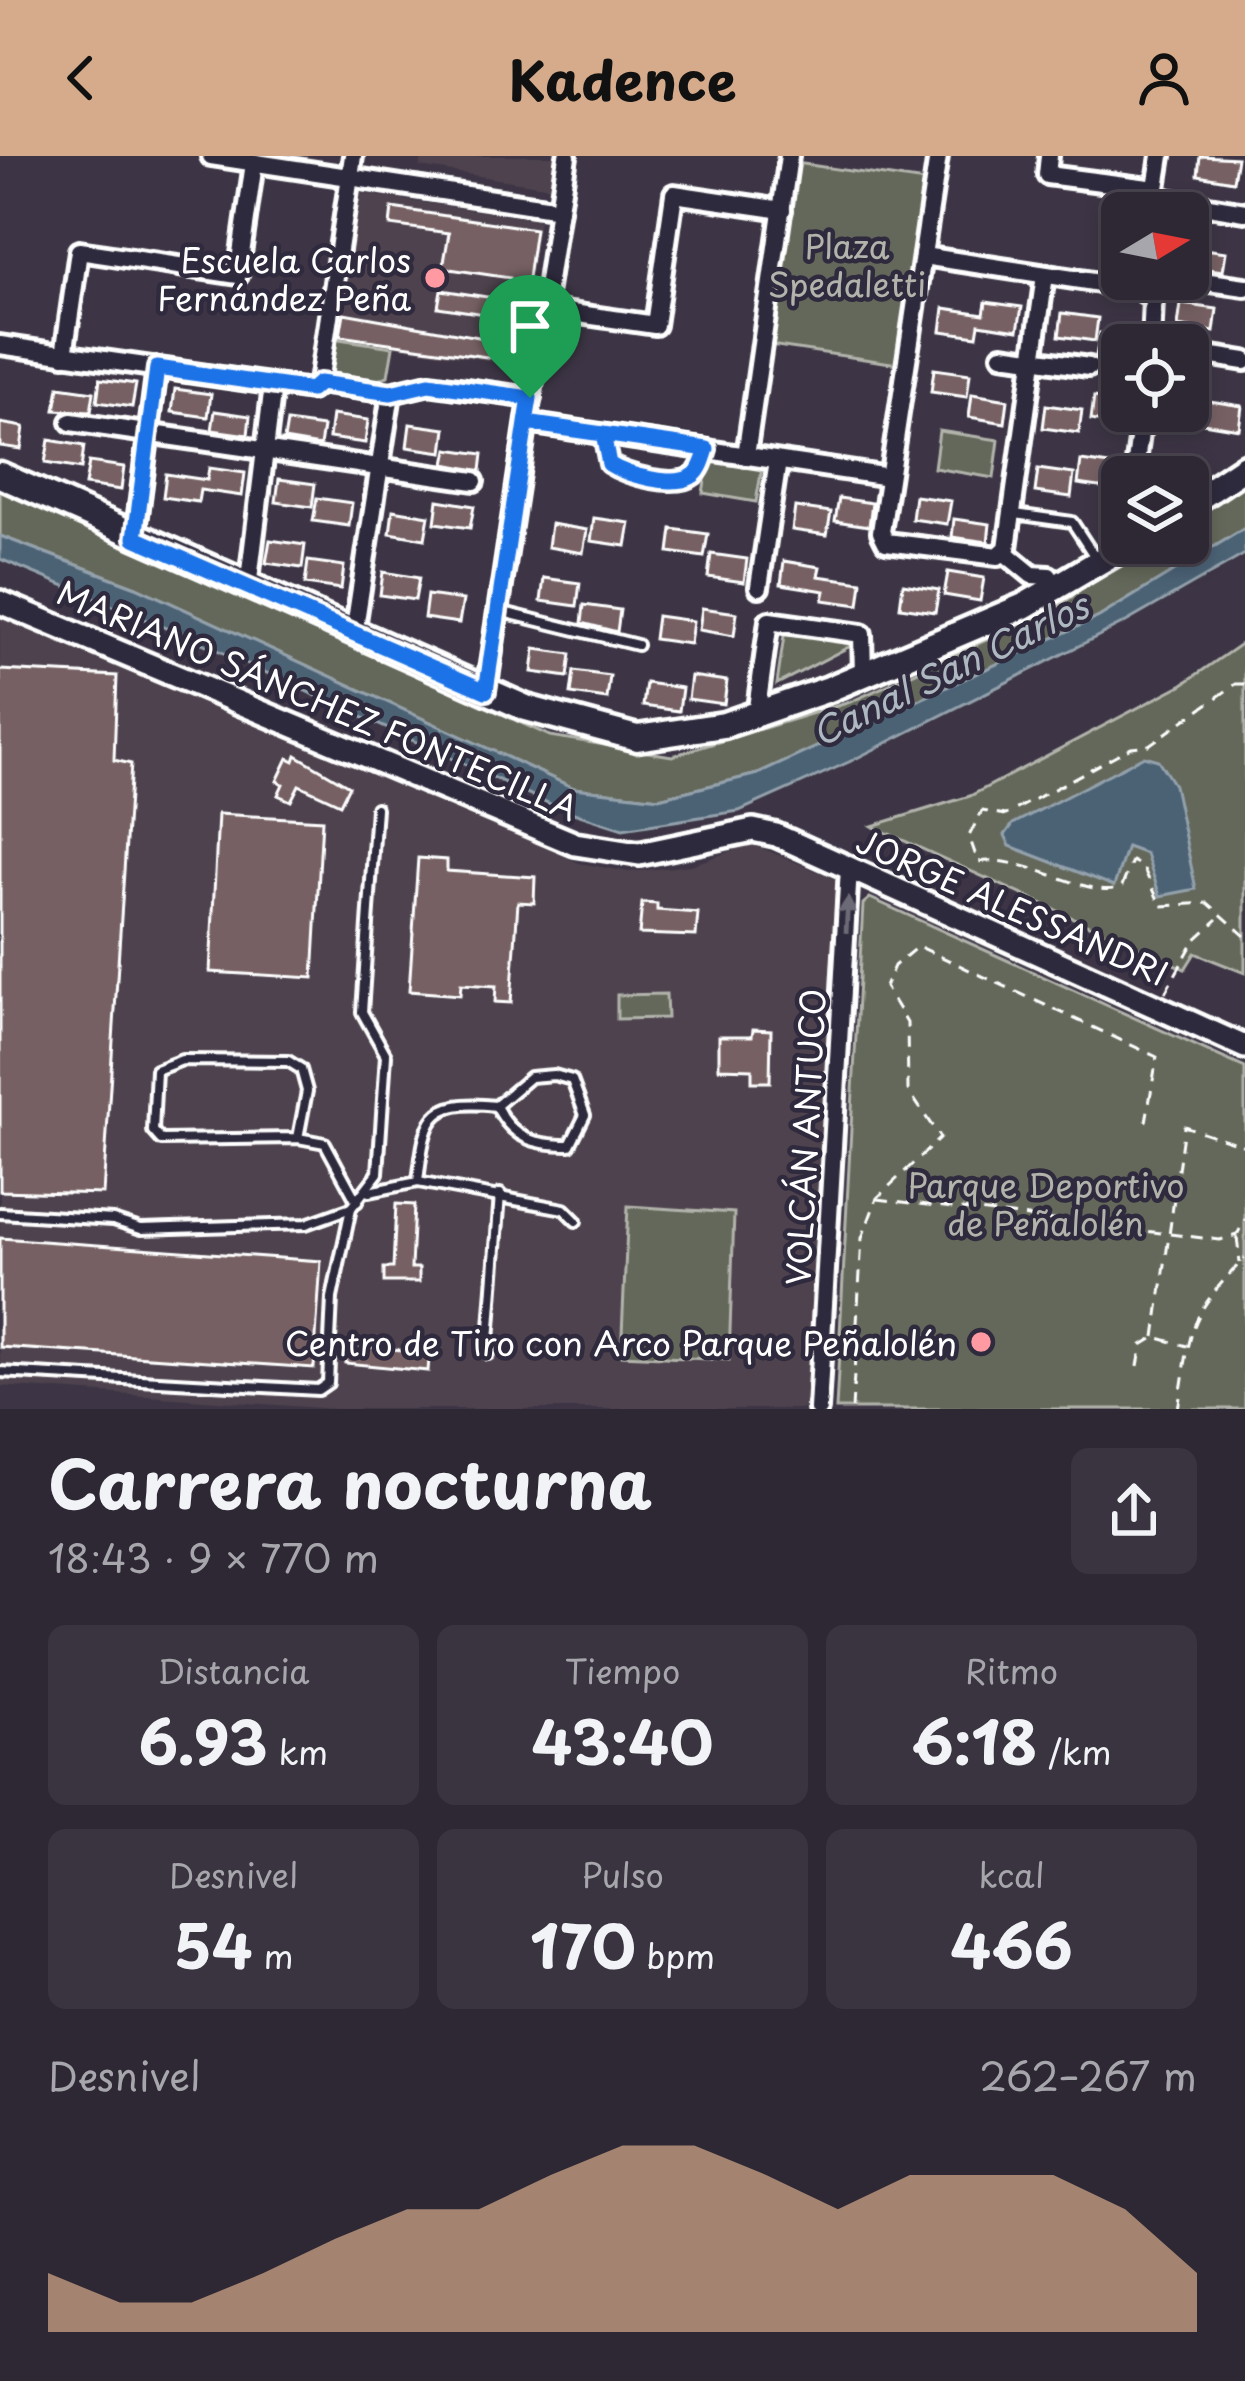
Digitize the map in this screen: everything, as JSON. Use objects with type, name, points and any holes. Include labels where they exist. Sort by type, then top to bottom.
[{"type":"main road","points":[[1209,491],[1245,467]]},
{"type":"main road","points":[[0,475],[486,691],[576,724],[637,738],[756,716],[1057,589],[1099,563]]},
{"type":"street","points":[[211,156],[559,209]]},
{"type":"street","points":[[0,345],[311,390],[319,383],[353,156]]},
{"type":"street","points":[[486,691],[567,156]]},
{"type":"street","points":[[746,456],[789,156]]},
{"type":"street","points":[[938,156],[880,532],[886,542],[998,556],[1004,551],[1045,275]]},
{"type":"street","points":[[1049,156],[1047,175],[1120,192]]},
{"type":"street","points":[[1155,192],[1161,156]]},
{"type":"street","points":[[64,355],[79,251],[238,274],[254,163]]},
{"type":"street","points":[[544,309],[655,325],[674,194],[782,210]]},
{"type":"street","points":[[1209,207],[1245,212]]},
{"type":"street","points":[[923,256],[1101,280]]},
{"type":"street","points":[[1209,282],[1245,287]]},
{"type":"street","points":[[1002,355],[1089,367]]},
{"type":"street","points":[[1209,356],[1245,362]]},
{"type":"street","points":[[135,538],[157,368]]},
{"type":"street","points":[[319,383],[391,393],[429,384],[530,398]]},
{"type":"street","points":[[248,587],[273,385]]},
{"type":"street","points":[[354,634],[391,393]]},
{"type":"street","points":[[71,422],[474,481]]},
{"type":"street","points":[[526,423],[889,477]]},
{"type":"street","points":[[759,587],[778,460]]},
{"type":"street","points":[[1004,551],[1032,575],[1049,576],[1057,589]]},
{"type":"street","name":"MARIANO SÁNCHEZ FONTECILLA","points":[[0,602],[574,844],[653,853],[753,830]]},
{"type":"street","points":[[756,716],[769,621],[862,634],[863,674]]},
{"type":"street","name":"JORGE ALESSANDRI","points":[[753,830],[849,868],[1245,1047]]},
{"type":"street","name":"VOLCÁN ANTUCO","points":[[818,1409],[849,868]]},
{"type":"lane","points":[[603,434],[609,464],[632,475],[688,479],[698,473],[707,449]]},
{"type":"lane","points":[[1012,513],[1072,522],[1099,563]]},
{"type":"lane","points":[[498,610],[576,634],[637,645]]},
{"type":"lane","points":[[0,1213],[113,1220],[141,1229],[306,1224],[354,1205],[367,1192],[378,1173],[386,1055],[362,1012],[376,808]]},
{"type":"lane","points":[[0,1372],[318,1390],[328,1383],[332,1298],[354,1205],[325,1143],[298,1138],[161,1140],[154,1131],[156,1070],[182,1060],[288,1061],[301,1069],[307,1091],[298,1138]]},
{"type":"lane","points":[[418,1182],[424,1132],[434,1114],[451,1104],[496,1106],[530,1077],[554,1075],[572,1079],[585,1114],[571,1145],[538,1145],[508,1130],[496,1106]]},
{"type":"lane","points":[[367,1192],[418,1182],[563,1209],[576,1221]]},
{"type":"lane","points":[[488,1354],[500,1194]]},
{"type":"path","points":[[1245,684],[1236,684],[1149,745],[1131,747],[1006,815],[982,812],[969,836],[978,862],[1004,857],[1104,892],[1122,886],[1132,861],[1143,867],[1161,906],[1208,903],[1219,918],[1245,936]]},
{"type":"path","points":[[1158,1007],[1194,941],[1219,918]]},
{"type":"path","points":[[851,1409],[862,1238],[877,1198],[940,1138],[908,1090],[907,1023],[885,987],[894,967],[918,946],[1157,1057],[1146,1122]]},
{"type":"path","points":[[1138,1366],[1142,1345],[1155,1336],[1184,1126],[1245,1146]]},
{"type":"path","points":[[877,1198],[883,1204],[1220,1240],[1237,1235]]},
{"type":"path","points":[[1178,1409],[1203,1300],[1243,1260],[1237,1235],[1245,1220]]},
{"type":"path","points":[[1155,1336],[1189,1347]]},
{"type":"shaded area","points":[[422,156],[556,156],[551,187],[420,167]]},
{"type":"shaded area","name":"Escuela Carlos Fernández Peña","points":[[352,192],[539,220],[518,365],[331,337]]},
{"type":"shaded area","points":[[0,614],[196,690],[579,863],[629,872],[691,865],[752,844],[840,881],[809,1409],[335,1409],[0,1386]]},
{"type":"green space","name":"Plaza Spedaletti","points":[[796,163],[925,182],[898,364],[770,345]]},
{"type":"green space","points":[[332,338],[393,347],[388,376],[378,380],[327,372]]},
{"type":"green space","points":[[939,431],[999,440],[994,478],[934,468]]},
{"type":"green space","points":[[715,460],[762,468],[756,502],[703,493],[708,463]]},
{"type":"green space","points":[[1245,480],[1245,528],[1209,550],[1209,504]]},
{"type":"green space","points":[[0,486],[550,736],[672,756],[850,702],[1054,609],[1119,564],[1186,564],[1099,617],[758,774],[659,798],[574,788],[136,587],[0,536]]},
{"type":"green space","points":[[785,629],[862,640],[777,684]]},
{"type":"green space","points":[[1245,641],[1245,973],[1195,953],[1185,969],[872,826],[970,796],[1183,684]]},
{"type":"green space","name":"Parque Deportivo de Peñalolén","points":[[870,898],[1245,1068],[1245,1409],[836,1409],[863,904]]},
{"type":"green space","points":[[666,994],[667,1018],[617,1019],[617,995]]},
{"type":"green space","points":[[628,1206],[734,1213],[729,1360],[621,1355]]},
{"type":"water","points":[[1245,528],[1245,554],[1126,622],[849,762],[739,811],[623,829],[561,809],[202,643],[0,559],[0,536],[136,587],[574,788],[659,798],[758,774],[1099,617],[1186,564],[1209,564],[1209,550]]},
{"type":"water","points":[[1144,756],[1158,760],[1174,785],[1196,889],[1160,896],[1146,854],[1127,847],[1114,886],[1010,846],[1005,835],[1013,824]]},
{"type":"building","points":[[1200,156],[1237,158],[1233,181],[1198,175]]},
{"type":"building","points":[[392,208],[535,229],[517,356],[495,353],[494,358],[340,336],[344,313],[501,341],[504,317],[438,307],[441,290],[507,300],[510,278],[443,268],[449,233],[390,225]]},
{"type":"building","points":[[1209,250],[1226,252],[1223,271],[1209,269]]},
{"type":"building","points":[[986,302],[1022,307],[1018,330],[979,324],[977,336],[941,331],[944,308],[984,314]]},
{"type":"building","points":[[1181,304],[1217,309],[1214,332],[1209,331],[1209,324],[1178,324]]},
{"type":"building","points":[[1062,313],[1098,318],[1095,341],[1059,336]]},
{"type":"building","points":[[934,369],[970,374],[967,397],[931,392]]},
{"type":"building","points":[[100,379],[136,384],[132,407],[97,402]]},
{"type":"building","points":[[59,387],[94,392],[91,412],[55,410]]},
{"type":"building","points":[[175,389],[211,394],[208,417],[172,412]]},
{"type":"building","points":[[972,394],[1008,400],[1005,423],[969,417]]},
{"type":"building","points":[[1094,397],[1101,398],[1101,422],[1091,420]]},
{"type":"building","points":[[1209,401],[1242,406],[1239,429],[1209,424]]},
{"type":"building","points":[[1046,405],[1082,410],[1079,433],[1043,428]]},
{"type":"building","points":[[215,411],[250,416],[248,435],[212,430]]},
{"type":"building","points":[[332,415],[368,420],[365,443],[329,438]]},
{"type":"building","points":[[287,422],[323,427],[320,446],[284,440]]},
{"type":"building","points":[[0,423],[24,427],[21,449],[0,446]]},
{"type":"building","points":[[410,424],[446,429],[443,452],[407,447]]},
{"type":"building","points":[[49,440],[84,446],[81,469],[45,463]]},
{"type":"building","points":[[448,449],[483,454],[481,471],[445,464]]},
{"type":"building","points":[[1081,461],[1101,464],[1101,487],[1078,484]]},
{"type":"building","points":[[89,462],[124,467],[121,490],[85,485]]},
{"type":"building","points":[[209,468],[245,473],[242,496],[200,490],[198,502],[163,497],[166,474],[207,480]]},
{"type":"building","points":[[1038,469],[1074,474],[1071,497],[1035,492]]},
{"type":"building","points":[[279,479],[315,484],[312,507],[276,502]]},
{"type":"building","points":[[915,496],[951,501],[947,524],[912,519]]},
{"type":"building","points":[[317,498],[352,503],[349,526],[313,521]]},
{"type":"building","points":[[839,498],[872,503],[869,526],[835,521]]},
{"type":"building","points":[[438,500],[474,506],[470,528],[435,523]]},
{"type":"building","points":[[795,507],[831,512],[827,535],[792,530]]},
{"type":"building","points":[[393,510],[429,516],[425,539],[390,533]]},
{"type":"building","points":[[594,518],[630,523],[626,546],[591,541]]},
{"type":"building","points":[[954,519],[990,524],[988,542],[952,537]]},
{"type":"building","points":[[551,524],[587,530],[583,553],[548,547]]},
{"type":"building","points":[[672,529],[708,534],[704,557],[669,552]]},
{"type":"building","points":[[270,540],[305,545],[302,568],[266,563]]},
{"type":"building","points":[[711,554],[747,559],[744,582],[708,577]]},
{"type":"building","points":[[308,561],[344,566],[341,589],[305,584]]},
{"type":"building","points":[[784,561],[820,567],[818,576],[862,582],[859,605],[823,600],[825,591],[781,584]]},
{"type":"building","points":[[383,572],[419,578],[415,600],[380,595]]},
{"type":"building","points":[[948,572],[984,578],[980,601],[944,595]]},
{"type":"building","points":[[544,578],[580,583],[577,606],[541,601]]},
{"type":"building","points":[[903,584],[939,590],[935,612],[900,607]]},
{"type":"building","points":[[427,595],[463,600],[459,623],[424,618]]},
{"type":"building","points":[[584,605],[620,610],[617,632],[582,623]]},
{"type":"building","points":[[702,608],[737,613],[734,636],[699,630]]},
{"type":"building","points":[[657,616],[693,621],[690,644],[654,639]]},
{"type":"building","points":[[535,649],[571,654],[568,677],[532,672]]},
{"type":"building","points":[[0,670],[117,676],[114,760],[131,764],[103,1194],[0,1191]]},
{"type":"building","points":[[574,671],[610,676],[607,699],[571,694]]},
{"type":"building","points":[[691,676],[727,681],[724,704],[688,699]]},
{"type":"building","points":[[646,683],[682,688],[679,711],[643,706]]},
{"type":"building","points":[[296,755],[349,786],[340,804],[299,785],[291,801],[278,795],[283,784],[277,781],[288,758],[294,761]]},
{"type":"building","points":[[218,814],[322,820],[313,978],[210,972]]},
{"type":"building","points":[[418,858],[447,860],[447,871],[535,877],[534,903],[518,902],[511,1003],[495,1002],[496,986],[461,984],[460,995],[409,991]]},
{"type":"building","points":[[642,903],[657,904],[657,910],[698,913],[696,936],[639,934]]},
{"type":"building","points":[[753,1029],[771,1030],[770,1082],[752,1082],[752,1069],[719,1068],[719,1036],[752,1036]]},
{"type":"building","points":[[396,1204],[414,1205],[411,1268],[419,1268],[419,1282],[384,1282],[384,1268],[393,1268]]},
{"type":"building","points":[[0,1238],[321,1261],[314,1368],[0,1347]]},
{"type":"building","points":[[404,1344],[430,1346],[428,1371],[345,1363],[346,1345],[404,1350]]},
{"type":"place","name":"Escuela Carlos Fernández Peña","points":[[435,278]]},
{"type":"place","name":"Centro de Tiro con Arco Parque Peñalolén","points":[[981,1342]]},
{"type":"route","points":[[530,398],[429,384],[391,393],[319,383],[311,390],[157,368],[135,538],[486,691],[526,423],[707,449],[698,473],[688,479],[632,475],[609,464],[604,449],[603,434],[526,423],[530,398]]},
{"type":"water label","name":"Canal San Carlos","points":[[949,668]]}]
